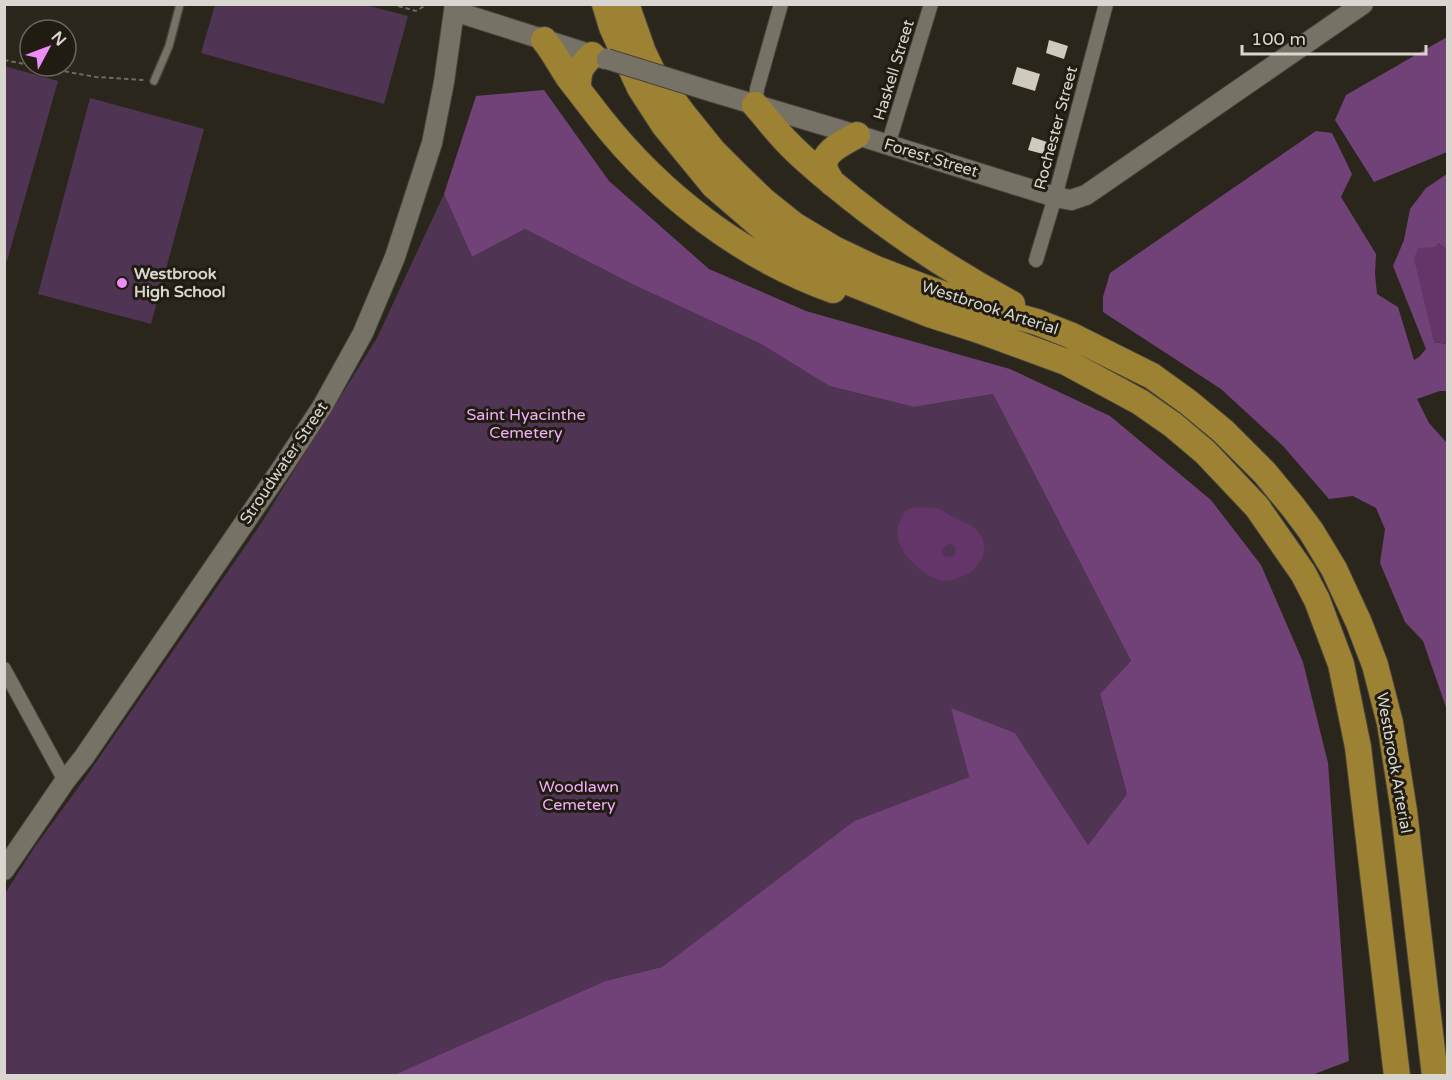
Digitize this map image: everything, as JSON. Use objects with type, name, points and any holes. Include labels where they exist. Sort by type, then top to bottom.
[{"type":"highway","name":"Westbrook Arterial","points":[[605,4],[612,27],[640,88],[664,124],[714,186],[779,242],[838,278],[929,314],[1066,362],[1140,402],[1173,425],[1205,452],[1257,507],[1303,573],[1317,600],[1341,664],[1358,747],[1396,1076]]},
{"type":"highway","name":"Westbrook Arterial","points":[[626,4],[653,73],[684,115],[713,151],[764,201],[794,225],[834,249],[876,269],[975,305],[1037,322],[1070,335],[1152,376],[1206,416],[1244,451],[1293,507],[1334,569],[1359,623],[1375,665],[1390,723],[1404,811],[1435,1076]]},
{"type":"highway","points":[[544,40],[600,118],[638,162],[681,202],[729,237],[780,267],[820,285],[875,305],[929,314]]},
{"type":"highway","points":[[578,88],[578,74],[582,65],[599,57]]},
{"type":"highway","points":[[755,105],[809,163],[902,238],[976,285],[1018,307],[1037,322]]},
{"type":"highway","points":[[832,183],[825,169],[827,156],[833,149],[857,135]]},
{"type":"street","points":[[755,105],[757,89],[781,4]]},
{"type":"street","name":"Haskell Street","points":[[888,145],[931,4]]},
{"type":"street","name":"Rochester Street","points":[[1036,260],[1106,4]]},
{"type":"street","name":"Forest Street","points":[[454,8],[544,40],[1054,197],[1071,200],[1086,195],[1363,4]]},
{"type":"street","name":"Stroudwater Street","points":[[4,870],[282,468],[322,407],[363,333],[395,258],[432,143],[444,82],[454,8]]},
{"type":"street","points":[[4,669],[65,781]]},
{"type":"lane","points":[[154,81],[169,46],[180,4]]},
{"type":"path","points":[[391,4],[416,11],[428,4]]},
{"type":"path","points":[[78,74],[154,81]]},
{"type":"green space","points":[[215,5],[365,5],[408,16],[384,104],[201,53]]},
{"type":"green space","points":[[4,66],[18,70],[18,78],[47,78],[58,81],[7,261],[4,261]]},
{"type":"green space","points":[[90,98],[204,129],[151,324],[38,294]]},
{"type":"green space","name":"Woodlawn Cemetery","points":[[444,194],[472,257],[525,229],[632,284],[761,344],[829,386],[914,407],[993,394],[1131,661],[1100,695],[1127,794],[1088,845],[1015,733],[952,709],[969,777],[854,821],[662,967],[605,981],[394,1075],[5,1075],[4,895],[34,848],[260,525],[377,338]]},
{"type":"shaded area","points":[[1447,37],[1447,152],[1374,182],[1335,120],[1346,95]]},
{"type":"shaded area","points":[[544,90],[609,181],[709,269],[806,311],[1010,369],[1110,416],[1211,500],[1261,565],[1303,662],[1328,763],[1349,1061],[1309,1076],[394,1075],[605,981],[662,967],[854,821],[969,777],[951,708],[1015,733],[1088,845],[1127,794],[1100,694],[1131,661],[993,394],[914,407],[829,386],[761,344],[632,284],[525,229],[472,257],[444,194],[476,96]]},
{"type":"shaded area","points":[[1316,131],[1332,133],[1352,174],[1341,197],[1376,254],[1377,294],[1398,307],[1414,360],[1426,349],[1393,266],[1404,240],[1410,209],[1426,188],[1447,174],[1447,250],[1438,243],[1434,342],[1447,344],[1447,391],[1440,391],[1417,399],[1429,423],[1447,443],[1447,710],[1423,641],[1405,622],[1380,563],[1385,529],[1376,508],[1353,496],[1329,499],[1283,446],[1221,389],[1103,312],[1103,297],[1110,273]]},
{"type":"shaded area","points":[[1438,243],[1447,250],[1447,344],[1434,342],[1414,259],[1418,248],[1435,247]]},
{"type":"shaded area","points":[[914,507],[937,508],[971,525],[983,541],[983,555],[980,562],[969,573],[948,581],[932,577],[922,571],[906,555],[899,543],[898,527],[906,510]],"holes":[[[954,545],[955,554],[952,557],[944,556],[942,551],[945,546]]]},
{"type":"building","points":[[1049,40],[1068,46],[1064,59],[1046,53]]},
{"type":"building","points":[[1017,67],[1040,74],[1035,91],[1012,84]]},
{"type":"building","points":[[1032,137],[1047,142],[1043,154],[1028,150]]},
{"type":"place","name":"Westbrook High School","points":[[122,283]]},
{"type":"park label","name":"Saint Hyacinthe Cemetery","points":[[526,424]]}]
